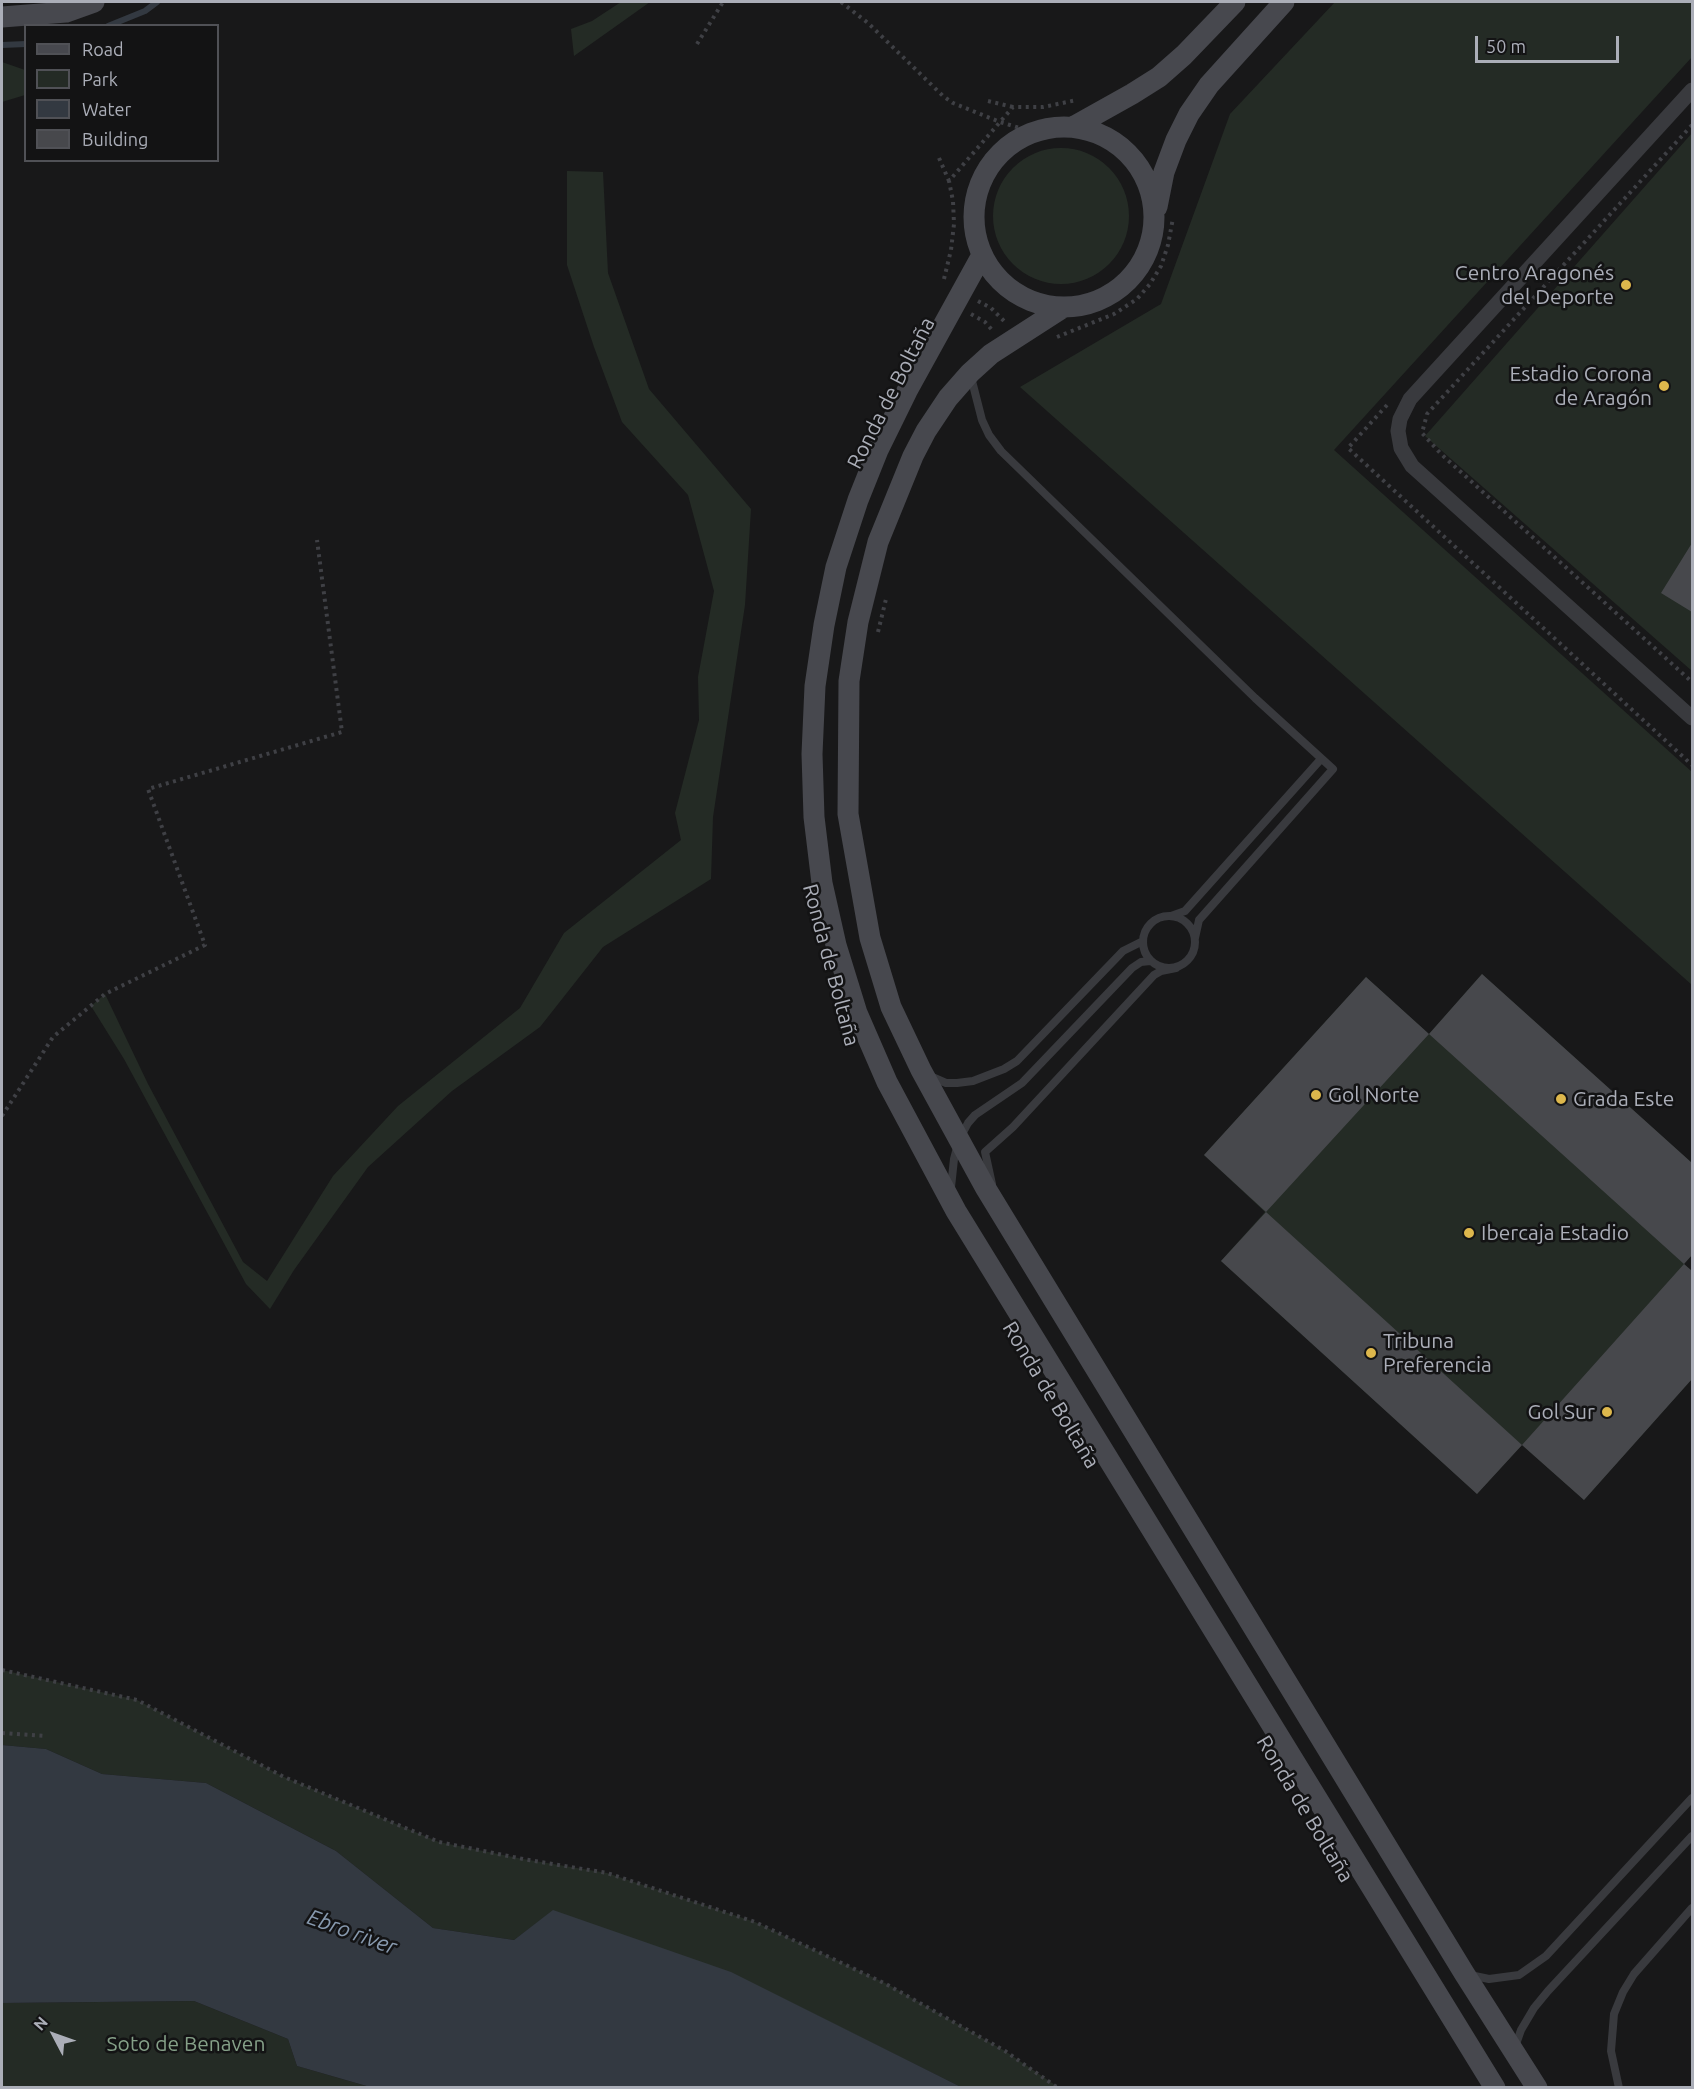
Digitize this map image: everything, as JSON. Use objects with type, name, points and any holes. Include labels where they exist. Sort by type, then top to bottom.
[{"type":"main road","points":[[2,17],[66,12],[94,2]]},
{"type":"main road","points":[[1073,127],[1159,76],[1184,55],[1235,2]]},
{"type":"main road","points":[[1155,219],[1152,192],[1141,168],[1123,147],[1099,133],[1073,127],[1053,127],[1033,132],[1014,142],[997,156],[985,174],[977,195],[974,215],[976,236],[982,255],[996,277],[1016,293],[1039,304],[1064,307],[1092,303],[1116,291],[1137,272],[1150,247],[1164,172],[1189,114],[1209,85],[1284,2]]},
{"type":"main road","name":"Ronda de Boltaña","points":[[982,255],[952,294],[878,450],[858,500],[836,567],[815,686],[812,754],[814,817],[822,884],[836,945],[858,1013],[887,1082],[951,1203],[1495,2088]]},
{"type":"main road","points":[[1064,307],[1009,341],[969,373],[948,398],[926,431],[907,469],[878,542],[858,622],[849,681],[848,814],[870,938],[891,1007],[921,1070],[998,1209],[1464,1973],[1537,2088]]},
{"type":"street","points":[[1692,90],[1410,399],[1400,419],[1398,431],[1401,448],[1412,466],[1692,718]]},
{"type":"lane","points":[[969,373],[982,420],[989,435],[1001,451],[1255,698],[1333,769],[1199,920],[1193,952],[1189,958],[1176,968],[1154,975],[1013,1127],[985,1152],[998,1209]]},
{"type":"lane","points":[[1176,968],[1162,968],[1150,960],[1143,948],[1144,934],[1158,919],[1185,911],[1314,770],[1321,759]]},
{"type":"lane","points":[[1171,916],[1186,923],[1195,938]]},
{"type":"lane","points":[[921,1070],[946,1083],[973,1081],[1004,1069],[1017,1061],[1123,951],[1143,941]]},
{"type":"lane","points":[[951,1203],[951,1178],[959,1140],[968,1123],[975,1115],[1022,1083],[1132,968],[1150,960]]},
{"type":"lane","points":[[1464,1973],[1489,1979],[1519,1975],[1546,1956],[1692,1798]]},
{"type":"lane","points":[[1514,2051],[1525,2023],[1548,1990],[1692,1836]]},
{"type":"lane","points":[[1619,2088],[1611,2050],[1614,2014],[1634,1974],[1692,1908]]},
{"type":"path","points":[[697,44],[723,2]]},
{"type":"path","points":[[841,2],[868,23],[943,96],[1000,122],[1033,132]]},
{"type":"path","points":[[988,101],[1013,107],[1043,107],[1070,103],[1085,97]]},
{"type":"path","points":[[949,181],[1013,107]]},
{"type":"path","points":[[1692,125],[1427,414],[1422,433],[1441,453],[1692,682]]},
{"type":"path","points":[[939,158],[949,181],[954,224],[951,250],[952,294],[1009,341]]},
{"type":"path","points":[[952,294],[991,308],[1005,321],[1009,341]]},
{"type":"path","points":[[1393,399],[1348,448],[1692,765]]},
{"type":"path","points":[[2,1116],[53,1037],[105,994],[205,945],[148,789],[342,732],[316,540]]},
{"type":"path","points":[[877,638],[888,594]]},
{"type":"path","points":[[2,1670],[137,1700],[284,1777],[439,1842],[607,1873],[755,1922],[886,1984],[1005,2051],[1058,2088]]},
{"type":"path","points":[[2,1733],[45,1736]]},
{"type":"green space","points":[[621,2],[650,2],[574,56],[571,29],[592,21]]},
{"type":"green space","points":[[1335,2],[1692,2],[1692,57],[1334,450],[1692,772],[1692,985],[1020,387],[1161,304],[1230,114]]},
{"type":"green space","points":[[2,62],[24,70],[24,95],[2,102]]},
{"type":"green space","name":"Centro Aragonés del Deporte","points":[[1692,133],[1692,671],[1425,436]]},
{"type":"green space","points":[[1061,148],[1087,153],[1109,168],[1124,190],[1129,216],[1124,242],[1109,264],[1087,279],[1061,284],[1035,279],[1013,264],[998,242],[993,216],[998,190],[1013,168],[1035,153]]},
{"type":"green space","points":[[567,171],[603,172],[608,273],[649,389],[751,509],[745,605],[713,817],[711,879],[603,947],[540,1027],[452,1091],[368,1167],[294,1270],[270,1309],[246,1284],[124,1059],[91,1006],[105,994],[148,1084],[243,1262],[267,1281],[333,1176],[398,1106],[520,1008],[564,933],[681,840],[675,813],[699,720],[698,677],[714,591],[688,495],[622,422],[594,347],[567,265]]},
{"type":"green space","name":"Ibercaja Estadio","points":[[1482,974],[1692,1163],[1692,1255],[1684,1264],[1692,1271],[1692,1379],[1584,1500],[1522,1445],[1477,1494],[1221,1261],[1265,1212],[1204,1155],[1366,977],[1429,1034]]},
{"type":"green space","points":[[2,1670],[137,1700],[284,1777],[439,1842],[607,1873],[755,1922],[887,1984],[1005,2051],[1058,2087],[961,2087],[731,1973],[553,1911],[514,1940],[433,1928],[336,1851],[206,1783],[102,1774],[46,1749],[2,1745]]},
{"type":"green space","name":"Soto de Benaven","points":[[194,2001],[288,2039],[297,2066],[370,2087],[2,2088],[2,2003]]},
{"type":"water","name":"Ebro river","points":[[2,1745],[46,1749],[102,1774],[206,1783],[336,1851],[433,1928],[514,1940],[553,1910],[731,1972],[961,2087],[370,2087],[297,2066],[288,2039],[194,2001],[2,2003]]},
{"type":"building","points":[[1692,543],[1692,612],[1661,593]]},
{"type":"building","name":"Grada Este","points":[[1482,974],[1692,1163],[1692,1255],[1684,1264],[1429,1034]]},
{"type":"building","name":"Gol Norte","points":[[1366,977],[1429,1034],[1266,1212],[1204,1155]]},
{"type":"building","name":"Tribuna Preferencia","points":[[1266,1212],[1522,1445],[1477,1494],[1221,1261]]},
{"type":"building","name":"Gol Sur","points":[[1684,1264],[1692,1271],[1692,1379],[1584,1500],[1522,1445]]},
{"type":"waterway","points":[[113,24],[145,11],[157,2]]},
{"type":"waterway","points":[[2,45],[24,44]]},
{"type":"place","name":"Centro Aragonés del Deporte","points":[[1626,285]]},
{"type":"place","name":"Estadio Corona de Aragón","points":[[1664,386]]},
{"type":"place","name":"Gol Norte","points":[[1316,1095]]},
{"type":"place","name":"Grada Este","points":[[1561,1099]]},
{"type":"place","name":"Ibercaja Estadio","points":[[1469,1233]]},
{"type":"place","name":"Tribuna Preferencia","points":[[1371,1353]]},
{"type":"place","name":"Gol Sur","points":[[1607,1412]]}]
